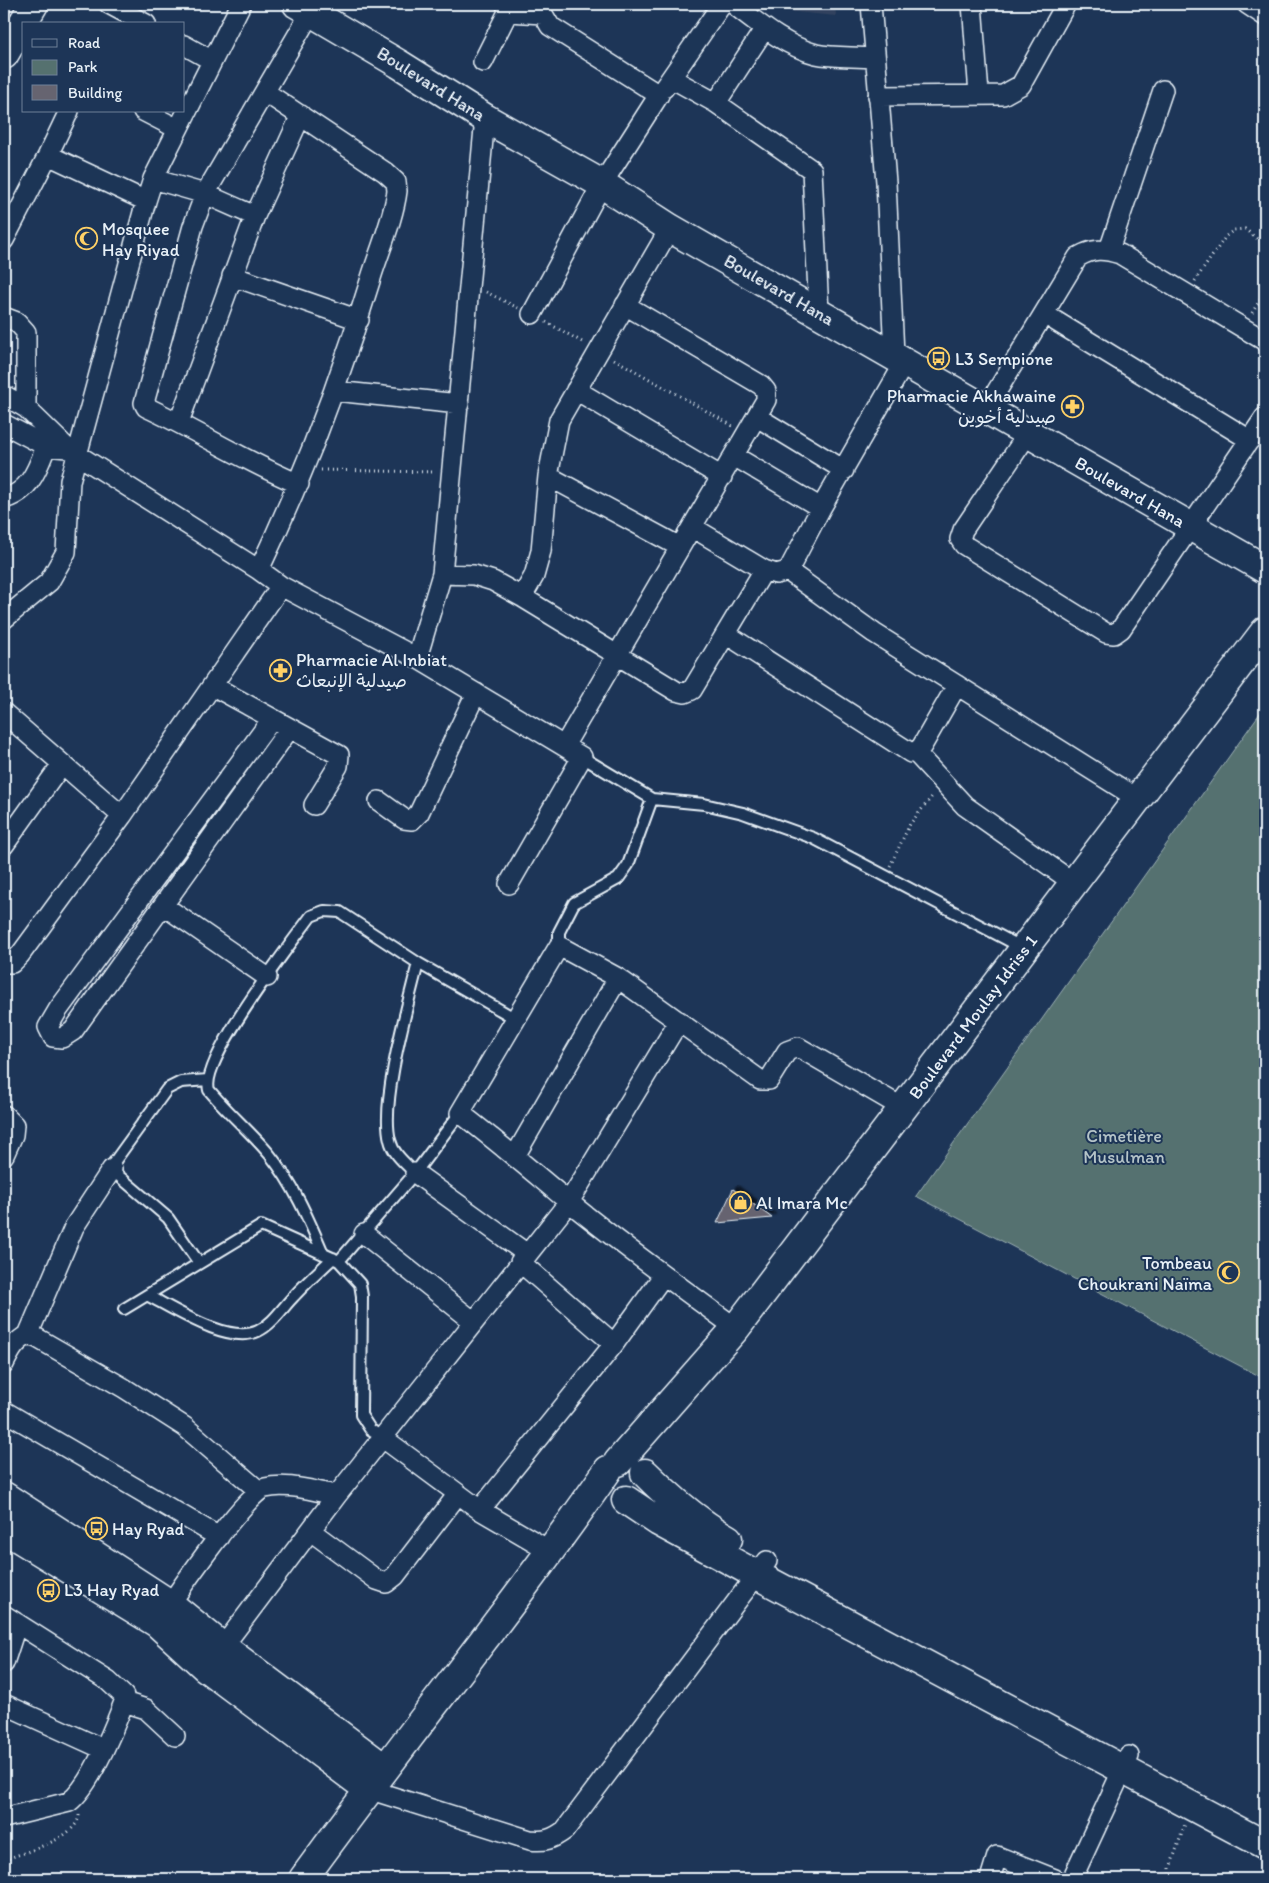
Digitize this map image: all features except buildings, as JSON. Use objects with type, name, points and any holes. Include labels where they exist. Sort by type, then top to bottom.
[{"type":"main road","points":[[23,22],[34,4]]},
{"type":"main road","name":"Boulevard Hana","points":[[304,8],[485,118],[602,184],[670,228],[1029,432],[1265,569]]},
{"type":"main road","points":[[4,55],[22,24]]},
{"type":"main road","name":"Boulevard Moulay Idriss 1","points":[[628,1468],[676,1399],[736,1328],[1265,631]]},
{"type":"main road","points":[[552,1552],[592,1518],[622,1500],[638,1496],[642,1492],[646,1480],[628,1468]]},
{"type":"main road","points":[[628,1468],[606,1484],[608,1490],[659,1522],[762,1568],[1126,1763],[1265,1828]]},
{"type":"main road","points":[[303,1879],[376,1779],[552,1552],[628,1468]]},
{"type":"main road","points":[[628,1468],[762,1568]]},
{"type":"main road","points":[[4,1496],[164,1613],[205,1667],[376,1779]]},
{"type":"main road","points":[[4,1529],[164,1613],[224,1648],[376,1779]]},
{"type":"main road","points":[[1126,1763],[1192,1808],[1265,1845]]},
{"type":"street","points":[[109,4],[123,18],[138,22]]},
{"type":"street","points":[[4,619],[49,582],[66,552],[72,451],[153,179],[211,60],[241,4]]},
{"type":"street","points":[[532,314],[602,184],[659,95],[722,4]]},
{"type":"street","points":[[734,4],[765,28],[800,48],[817,54],[874,58]]},
{"type":"street","points":[[692,527],[764,570],[776,574],[788,571],[821,508],[844,470],[899,358],[871,4]]},
{"type":"street","points":[[972,4],[979,94]]},
{"type":"street","points":[[878,96],[1003,95],[1021,85],[1066,4]]},
{"type":"street","points":[[1247,4],[1265,16]]},
{"type":"street","points":[[302,477],[264,470],[179,422],[146,407],[144,403],[193,226],[205,194],[265,92],[304,8]]},
{"type":"street","points":[[483,62],[507,8],[542,9],[550,26],[560,34],[659,95]]},
{"type":"street","points":[[716,103],[765,28]]},
{"type":"street","points":[[185,46],[211,60]]},
{"type":"street","points":[[671,78],[716,103],[812,170],[819,313]]},
{"type":"street","points":[[1109,250],[1164,90]]},
{"type":"street","points":[[259,570],[302,477],[335,391],[359,320],[396,195],[396,182],[385,172],[265,92]]},
{"type":"street","points":[[4,240],[69,112]]},
{"type":"street","points":[[145,112],[178,129]]},
{"type":"street","points":[[179,422],[255,216],[301,115]]},
{"type":"street","points":[[417,658],[442,574],[485,118]]},
{"type":"street","points":[[48,155],[146,201]]},
{"type":"street","points":[[153,179],[205,194],[255,216]]},
{"type":"street","points":[[522,597],[534,576],[541,551],[548,476],[559,420],[670,228]]},
{"type":"street","points":[[986,409],[1078,257],[1097,249],[1109,250],[1120,254],[1243,326],[1265,341]]},
{"type":"street","points":[[232,276],[359,320]]},
{"type":"street","points":[[564,746],[766,400],[766,391],[761,384],[625,305]]},
{"type":"street","points":[[1044,314],[1250,440]]},
{"type":"street","points":[[4,317],[17,322],[26,332],[26,408]]},
{"type":"street","points":[[576,390],[722,477]]},
{"type":"street","points":[[335,391],[459,404]]},
{"type":"street","points":[[4,396],[26,408],[49,439]]},
{"type":"street","points":[[757,417],[844,470]]},
{"type":"street","points":[[1029,432],[962,530],[960,539],[964,546],[1106,633],[1114,634],[1121,629],[1265,417]]},
{"type":"street","points":[[4,424],[49,439],[72,451],[259,570],[281,586],[417,658],[582,757],[509,884]]},
{"type":"street","points":[[4,499],[22,491],[34,476],[49,439]]},
{"type":"street","points":[[734,456],[821,508]]},
{"type":"street","points":[[548,476],[680,547]]},
{"type":"street","points":[[442,574],[474,575],[522,597],[676,691],[685,693],[692,690],[764,570]]},
{"type":"street","points":[[788,571],[874,633],[1138,799]]},
{"type":"street","points":[[4,963],[12,963],[20,955],[122,816],[281,586]]},
{"type":"street","points":[[726,634],[906,750],[916,753],[965,806],[1074,883]]},
{"type":"street","points":[[916,753],[957,685]]},
{"type":"street","points":[[213,686],[336,752],[340,758],[314,805]]},
{"type":"street","points":[[379,801],[404,819],[412,820],[419,814],[476,693]]},
{"type":"street","points":[[4,713],[122,816]]},
{"type":"street","points":[[272,719],[51,1022],[48,1030],[53,1036],[62,1038],[73,1031],[290,728]]},
{"type":"street","points":[[4,845],[62,764]]},
{"type":"street","points":[[199,820],[216,832]]},
{"type":"street","points":[[138,901],[160,912],[267,977]]},
{"type":"street","points":[[736,1328],[663,1276],[460,1113],[559,946],[618,978],[760,1080],[769,1080],[787,1051],[798,1047],[903,1108]]},
{"type":"street","points":[[100,953],[119,966]]},
{"type":"street","points":[[515,1156],[618,978]]},
{"type":"street","points":[[205,1667],[224,1648],[312,1532],[337,1495],[569,1202],[679,1021]]},
{"type":"street","points":[[4,1115],[14,1125],[11,1140],[4,1154]]},
{"type":"street","points":[[4,1364],[13,1347],[28,1336],[74,1228],[112,1169]]},
{"type":"street","points":[[415,1173],[524,1258],[614,1344]]},
{"type":"street","points":[[364,1234],[473,1321]]},
{"type":"street","points":[[480,1510],[614,1344],[663,1276]]},
{"type":"street","points":[[28,1336],[38,1338],[116,1383],[185,1427],[258,1490]]},
{"type":"street","points":[[4,1411],[219,1537]]},
{"type":"street","points":[[384,1438],[480,1510],[552,1552]]},
{"type":"street","points":[[164,1613],[219,1537],[258,1490],[284,1487],[337,1495]]},
{"type":"street","points":[[312,1532],[377,1580],[386,1583],[395,1576],[458,1494]]},
{"type":"street","points":[[376,1779],[411,1803],[530,1840],[545,1842],[556,1837],[565,1830],[762,1568]]},
{"type":"street","points":[[4,1663],[10,1619],[108,1681],[124,1696],[124,1702],[103,1749],[84,1787],[76,1797],[69,1802],[4,1818]]},
{"type":"street","points":[[124,1702],[146,1709],[175,1736]]},
{"type":"street","points":[[4,1704],[103,1749]]},
{"type":"street","points":[[1072,1879],[1126,1763]]},
{"type":"street","points":[[376,1779],[411,1803]]},
{"type":"street","points":[[990,1879],[997,1856],[1055,1879]]},
{"type":"lane","points":[[582,757],[652,799],[704,804],[744,813],[813,838],[1024,949]]},
{"type":"lane","points":[[559,946],[559,932],[574,904],[618,879],[628,865],[652,799]]},
{"type":"lane","points":[[384,1438],[370,1429],[362,1415],[362,1296],[360,1284],[332,1257],[288,1180],[254,1137],[209,1090],[208,1080],[229,1030],[311,916],[324,911],[340,912],[418,963],[516,1019]]},
{"type":"lane","points":[[415,1173],[397,1155],[390,1140],[388,1125],[391,1087],[418,963]]},
{"type":"lane","points":[[199,1263],[168,1218],[112,1169],[112,1164],[168,1089],[181,1082],[208,1080]]},
{"type":"lane","points":[[148,1295],[191,1318],[238,1335],[249,1334],[266,1326],[332,1257],[364,1234],[415,1173],[460,1113]]},
{"type":"lane","points":[[124,1309],[262,1226],[332,1257]]},
{"type":"path","points":[[1186,293],[1226,236],[1234,230],[1245,230],[1265,245]]},
{"type":"path","points":[[1243,326],[1265,292]]},
{"type":"path","points":[[600,352],[747,434]]},
{"type":"path","points":[[302,477],[451,473]]},
{"type":"path","points":[[886,875],[910,824],[944,782]]},
{"type":"path","points":[[4,1860],[52,1842],[73,1829],[78,1820],[76,1797]]},
{"type":"path","points":[[1170,1879],[1170,1868],[1174,1852],[1192,1808]]},
{"type":"shaded area","points":[[777,4],[835,4],[836,16],[786,11]]},
{"type":"green space","name":"Cimetière Musulman","points":[[1265,706],[1265,1379],[916,1196]]},
{"type":"place","name":"Mosquee Hay Riyad","points":[[86,239]]},
{"type":"place","name":"L3 Sempione","points":[[939,359]]},
{"type":"place","name":"Pharmacie Akhawaine صيدلية أخوين","points":[[1072,406]]},
{"type":"place","name":"Pharmacie Al Inbiat صيدلية الإنبعاث","points":[[280,670]]},
{"type":"place","name":"Al Imara Mc","points":[[740,1203]]},
{"type":"place","name":"Tombeau Choukrani Naïma","points":[[1228,1273]]},
{"type":"place","name":"Hay Ryad","points":[[96,1529]]},
{"type":"place","name":"L3 Hay Ryad","points":[[48,1590]]}]
